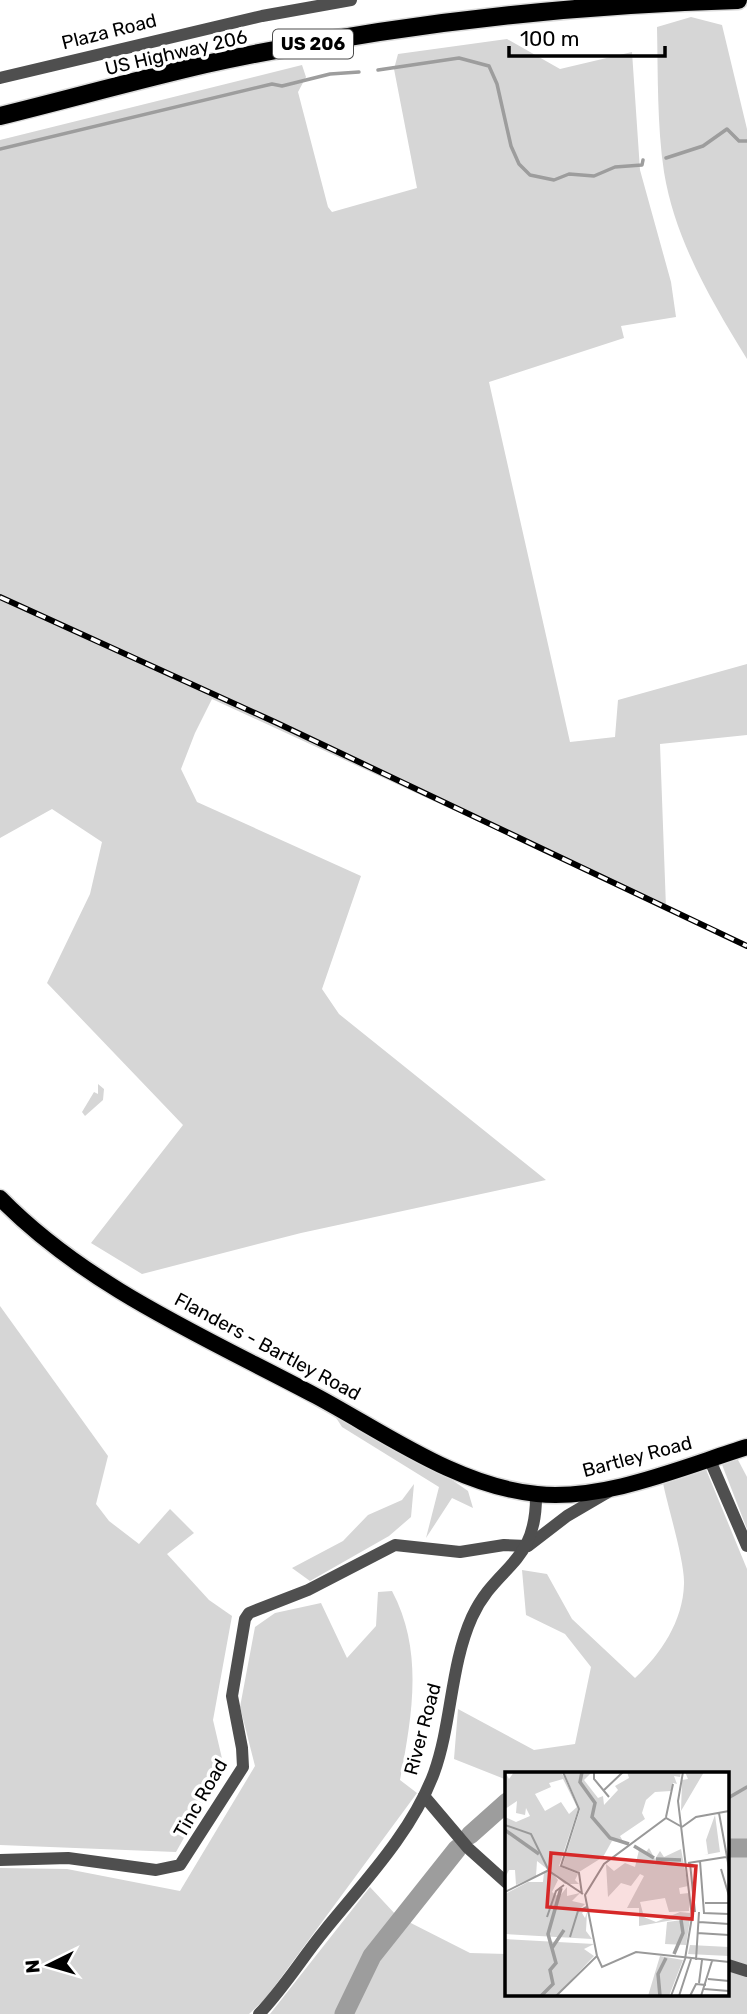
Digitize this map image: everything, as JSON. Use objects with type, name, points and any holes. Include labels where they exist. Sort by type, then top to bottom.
[{"type":"highway","name":"US Highway 206","points":[[0,116],[205,65],[349,37],[519,14],[646,2],[738,0]]},
{"type":"main road","name":"Flanders - Bartley Road","points":[[0,1198],[75,1262],[168,1317],[453,1470],[496,1486],[536,1494]]},
{"type":"main road","name":"Bartley Road","points":[[536,1494],[586,1493],[747,1447]]},
{"type":"street","name":"Plaza Road","points":[[0,78],[249,18],[351,0]]},
{"type":"street","points":[[709,1458],[747,1546]]},
{"type":"street","name":"River Road","points":[[259,2014],[365,1880],[424,1796],[438,1758],[470,1624],[488,1592],[527,1546],[567,1516],[620,1485]]},
{"type":"street","name":"River Road","points":[[527,1546],[534,1526],[536,1494]]},
{"type":"street","name":"Tinc Road","points":[[0,1860],[68,1858],[156,1870],[180,1865],[243,1767],[242,1743],[232,1708],[232,1688],[245,1619],[250,1613],[316,1586],[394,1545],[460,1552],[504,1545],[527,1546]]},
{"type":"street","points":[[424,1796],[468,1849],[505,1881]]},
{"type":"street","points":[[730,1966],[747,1971]]},
{"type":"shaded area","points":[[691,17],[722,25],[747,129],[747,359],[696,270],[677,222],[664,172],[659,118],[657,27]]},
{"type":"shaded area","points":[[507,39],[560,69],[632,52],[640,170],[671,282],[676,317],[621,326],[624,338],[489,382],[570,742],[615,737],[618,700],[747,664],[747,735],[660,744],[666,908],[212,699],[181,769],[197,802],[361,876],[322,989],[339,1014],[546,1180],[301,1233],[142,1274],[91,1243],[183,1125],[47,983],[90,894],[102,842],[52,809],[0,838],[0,140],[302,65],[306,77],[298,92],[328,207],[332,212],[417,188],[394,69],[398,54]]},
{"type":"shaded area","points":[[98,1084],[104,1089],[103,1100],[85,1116],[82,1112],[94,1092],[98,1094]]},
{"type":"shaded area","points":[[0,1306],[108,1456],[96,1504],[109,1521],[139,1544],[170,1509],[194,1533],[167,1554],[209,1600],[232,1616],[213,1720],[224,1767],[176,1852],[0,1845]]},
{"type":"shaded area","points":[[333,1413],[445,1475],[468,1491],[473,1508],[452,1498],[426,1538],[439,1487],[342,1427]]},
{"type":"shaded area","points":[[737,1458],[747,1477],[747,1529],[721,1462]]},
{"type":"shaded area","points":[[705,1467],[747,1569],[747,2014],[270,2014],[370,1887],[397,1916],[470,1953],[505,1954],[505,1996],[730,1996],[730,1772],[505,1772],[505,1779],[454,1759],[458,1709],[534,1750],[575,1744],[591,1667],[565,1634],[526,1615],[522,1570],[547,1574],[572,1619],[635,1678],[662,1647],[680,1611],[684,1584],[679,1549],[663,1483]]},
{"type":"shaded area","points":[[414,1484],[411,1517],[389,1536],[310,1581],[292,1568],[343,1541],[368,1515],[402,1500]]},
{"type":"shaded area","points":[[392,1591],[402,1614],[412,1660],[411,1708],[400,1780],[417,1793],[266,1998],[249,2014],[0,2014],[0,1868],[67,1869],[180,1891],[255,1766],[240,1707],[255,1627],[275,1613],[321,1603],[347,1658],[376,1626],[378,1592]]},
{"type":"waterway","points":[[378,70],[459,58],[489,66],[497,84],[511,146],[519,164],[530,175],[554,180],[569,174],[594,176],[615,167],[642,165],[643,160]]},
{"type":"waterway","points":[[0,149],[272,84],[282,86],[330,74],[359,72]]},
{"type":"waterway","points":[[666,158],[703,146],[727,129],[739,141],[747,141]]},
{"type":"waterway","points":[[730,1797],[747,1787]]},
{"type":"waterway","points":[[470,1835],[505,1804]]},
{"type":"waterway","points":[[730,1848],[747,1848]]},
{"type":"waterway","points":[[344,2014],[372,1956],[457,1849]]},
{"type":"railway","points":[[0,597],[277,723],[747,946]]}]
